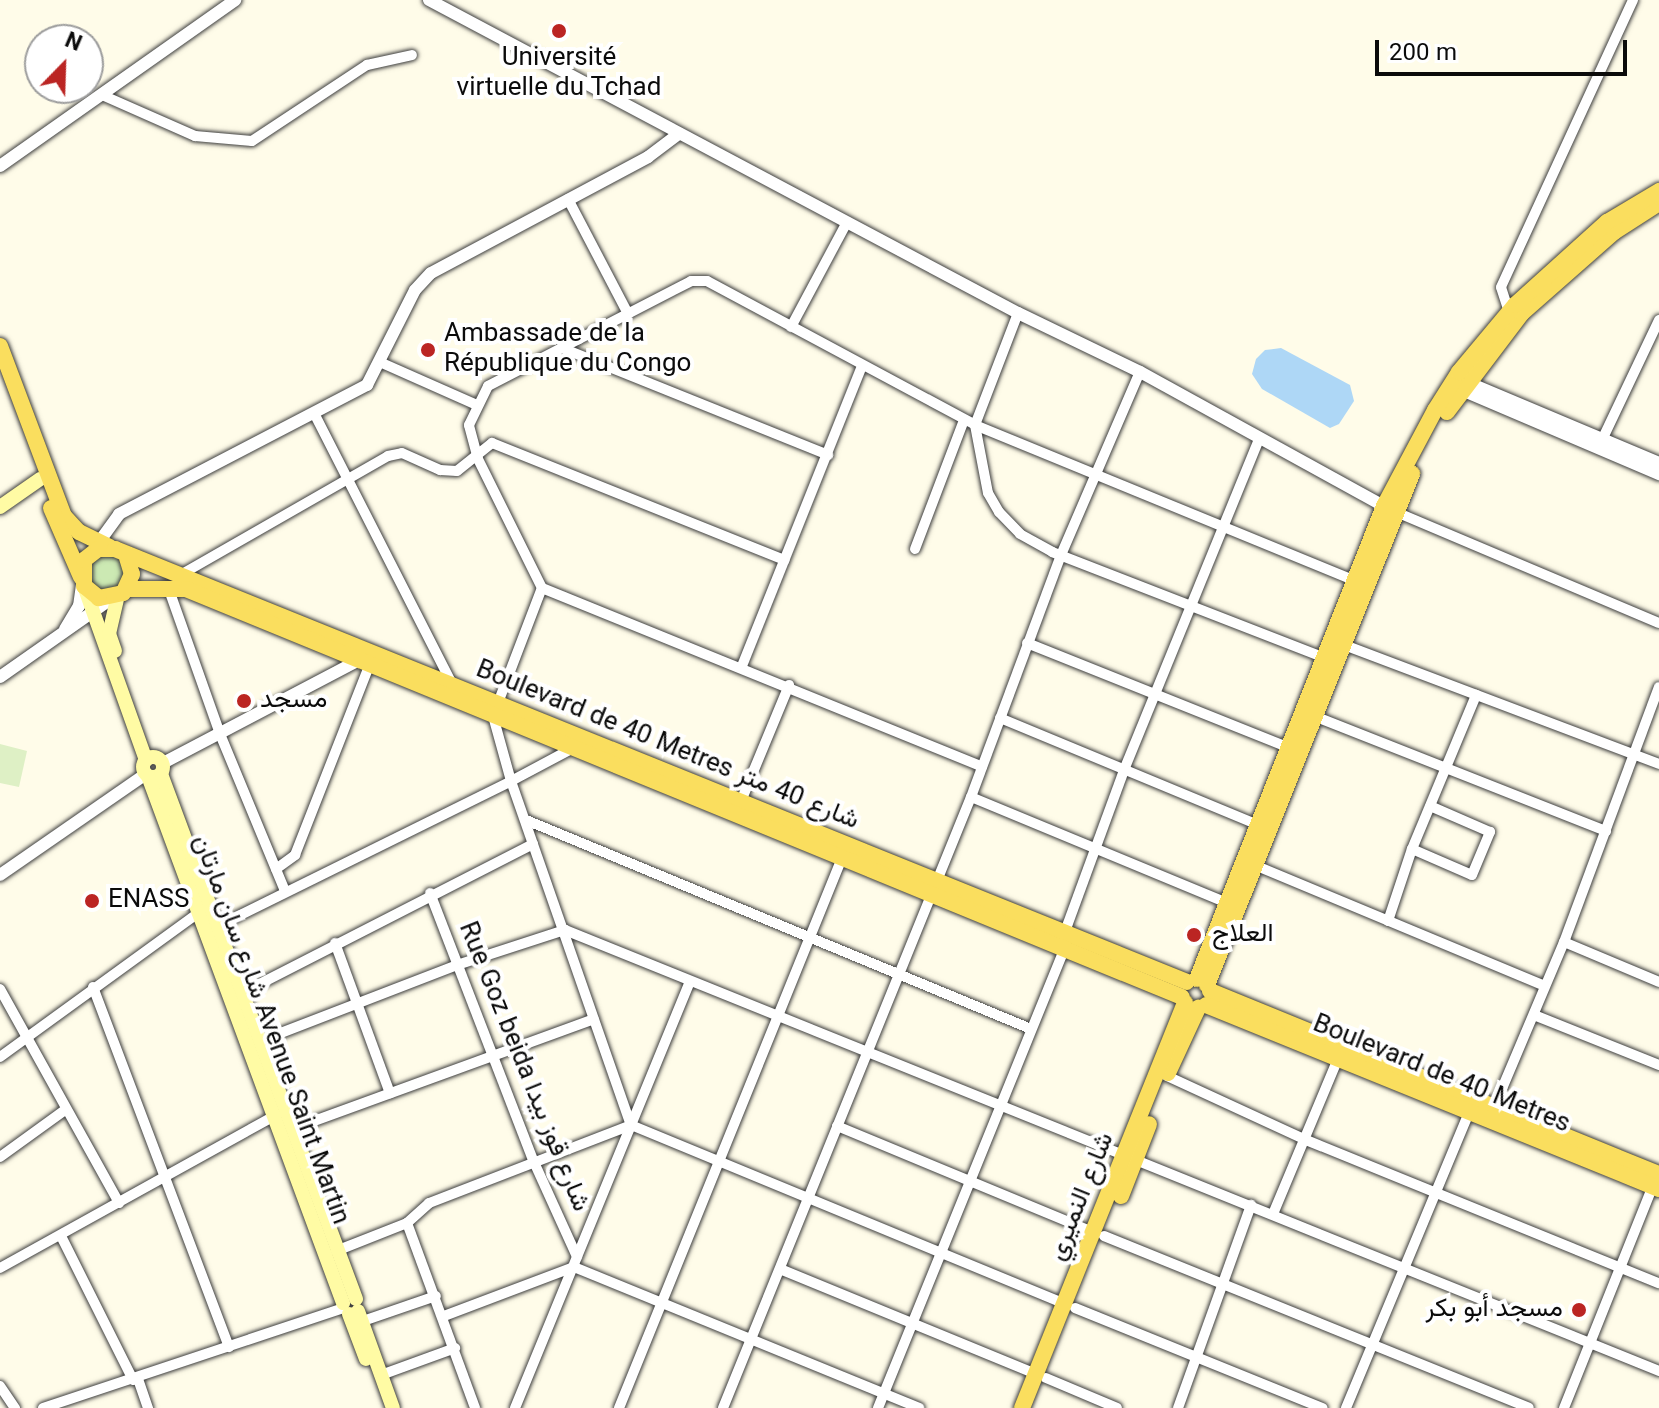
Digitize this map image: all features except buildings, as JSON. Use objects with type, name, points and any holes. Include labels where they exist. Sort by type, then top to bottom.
[{"type":"main road","points":[[1196,994],[1390,509],[1458,383],[1512,317],[1607,222],[1659,191]]},
{"type":"main road","points":[[1512,317],[1583,257],[1659,203]]},
{"type":"main road","name":"Boulevard de 40 Metres شارع 40 متر","points":[[0,346],[64,516],[99,542],[182,574],[366,660],[453,686],[494,710]]},
{"type":"main road","points":[[0,374],[82,581],[93,595],[119,595],[132,574],[121,553],[90,553],[82,581]]},
{"type":"main road","points":[[0,507],[40,479]]},
{"type":"main road","name":"شارع سان مارتان Avenue Saint Martin","points":[[82,581],[92,616],[218,926],[260,1041],[336,1251],[384,1408]]},
{"type":"main road","name":"Boulevard de 40 Metres شارع 40 متر","points":[[119,595],[168,586],[494,710],[1196,994]]},
{"type":"main road","name":"شارع سان مارتان Avenue Saint Martin","points":[[119,595],[109,634],[201,911],[276,1115],[393,1408]]},
{"type":"main road","points":[[1196,994],[1225,902],[1248,862],[1256,824],[1293,750],[1314,716],[1330,660]]},
{"type":"main road","name":"Boulevard de 40 Metres شارع 40 متر","points":[[738,808],[842,858],[935,888]]},
{"type":"main road","name":"Boulevard de 40 Metres","points":[[1196,994],[1657,1181]]},
{"type":"main road","name":"شارع النميري","points":[[1131,1156],[1167,1076],[1196,994]]},
{"type":"main road","name":"شارع النميري","points":[[1022,1408],[1041,1376],[1196,994]]},
{"type":"main road","name":"شارع النميري","points":[[1033,1408],[1041,1376]]},
{"type":"street","points":[[104,94],[235,0]]},
{"type":"street","points":[[429,0],[1018,313],[1140,372],[1442,536],[1659,623]]},
{"type":"street","points":[[1512,317],[1501,287],[1633,0]]},
{"type":"street","points":[[104,96],[195,136],[252,141],[367,65],[412,55]]},
{"type":"street","points":[[0,166],[89,104]]},
{"type":"street","points":[[99,542],[119,514],[315,415],[367,385],[382,363],[415,290],[431,273],[568,199],[679,134]]},
{"type":"street","points":[[568,199],[628,314]]},
{"type":"street","points":[[791,327],[847,222]]},
{"type":"street","points":[[982,767],[789,685],[542,588],[467,433],[488,386],[699,279],[964,420],[1222,530],[1361,583]]},
{"type":"street","points":[[1018,313],[975,425],[988,493],[999,512],[1020,534],[1061,555],[1330,660]]},
{"type":"street","points":[[1602,440],[1659,320]]},
{"type":"street","points":[[562,348],[828,455]]},
{"type":"street","points":[[382,363],[477,405]]},
{"type":"street","points":[[742,666],[862,366]]},
{"type":"street","points":[[723,1408],[935,888],[1061,555],[1140,372]]},
{"type":"street","points":[[1458,383],[1659,463]]},
{"type":"street","points":[[1458,383],[1659,474]]},
{"type":"street","points":[[315,415],[349,476],[453,686]]},
{"type":"street","points":[[915,549],[964,420]]},
{"type":"street","points":[[878,1408],[1031,1029],[1124,770],[1259,439]]},
{"type":"street","points":[[182,574],[349,476],[396,453],[440,470],[457,471],[478,459],[492,443],[503,444],[784,560]]},
{"type":"street","points":[[60,635],[79,606],[82,581]]},
{"type":"street","points":[[168,586],[220,734],[285,891]]},
{"type":"street","points":[[542,588],[494,710],[511,781],[631,1125]]},
{"type":"street","points":[[0,677],[119,595]]},
{"type":"street","points":[[1337,642],[1659,764]]},
{"type":"street","points":[[1027,643],[1293,750]]},
{"type":"street","points":[[0,875],[153,767],[366,660]]},
{"type":"street","points":[[276,869],[295,855],[366,660]]},
{"type":"street","points":[[738,808],[789,685]]},
{"type":"street","points":[[1491,1114],[1564,942],[1659,687]]},
{"type":"street","points":[[1388,921],[1412,849],[1476,695]]},
{"type":"street","points":[[1314,716],[1606,831]]},
{"type":"street","points":[[1000,718],[1256,824]]},
{"type":"street","points":[[218,926],[511,781],[577,743]]},
{"type":"street","points":[[971,797],[1225,902]]},
{"type":"street","points":[[1412,849],[1472,875],[1490,832],[1430,806]]},
{"type":"street","points":[[526,820],[1031,1029]]},
{"type":"street","points":[[242,993],[430,893],[533,844]]},
{"type":"street","points":[[619,1408],[842,858]]},
{"type":"street","points":[[1248,862],[1545,986]]},
{"type":"street","name":"Rue Goz beida شارع قوز بيدا","points":[[430,893],[576,1262]]},
{"type":"street","points":[[0,1057],[201,911]]},
{"type":"street","points":[[260,1041],[457,965],[565,930],[1659,1371]]},
{"type":"street","points":[[1564,942],[1659,982]]},
{"type":"street","points":[[335,943],[390,1093]]},
{"type":"street","points":[[515,1408],[690,982]]},
{"type":"street","points":[[93,987],[167,1174],[229,1347]]},
{"type":"street","points":[[0,989],[119,1203]]},
{"type":"street","points":[[1534,1015],[1659,1065]]},
{"type":"street","points":[[292,1129],[594,1019]]},
{"type":"street","points":[[1273,1214],[1340,1053]]},
{"type":"street","points":[[1167,1076],[1306,1140],[1659,1283]]},
{"type":"street","points":[[1346,1408],[1472,1106]]},
{"type":"street","points":[[0,1157],[65,1110]]},
{"type":"street","points":[[0,1268],[276,1115]]},
{"type":"street","points":[[336,1251],[407,1223],[429,1203],[631,1125],[1323,1408]]},
{"type":"street","points":[[837,1126],[1529,1408]]},
{"type":"street","points":[[1564,1408],[1657,1181]]},
{"type":"street","points":[[1178,1408],[1251,1205]]},
{"type":"street","points":[[407,1223],[444,1316],[475,1408]]},
{"type":"street","points":[[61,1236],[148,1408]]},
{"type":"street","points":[[444,1316],[576,1262],[751,1341],[919,1408]]},
{"type":"street","points":[[780,1269],[1117,1408]]},
{"type":"street","points":[[43,1408],[352,1309],[436,1296]]},
{"type":"street","points":[[381,1375],[455,1348]]},
{"type":"street","points":[[0,1386],[15,1408]]},
{"type":"green space","points":[[107,555],[120,560],[125,573],[120,586],[107,591],[94,586],[89,573],[94,560]]},
{"type":"green space","points":[[0,744],[27,751],[19,787],[0,783]]},
{"type":"water","points":[[1281,348],[1350,385],[1354,401],[1339,424],[1330,428],[1262,389],[1252,374],[1256,359],[1265,350]]},
{"type":"place","name":"Université virtuelle du Tchad","points":[[559,31]]},
{"type":"place","name":"Ambassade de la République du Congo","points":[[428,350]]},
{"type":"place","name":"مسجد","points":[[244,701]]},
{"type":"place","name":"ENASS","points":[[92,901]]},
{"type":"place","name":"العلاج","points":[[1194,935]]},
{"type":"place","name":"مسجد أبو بكر","points":[[1579,1310]]}]
